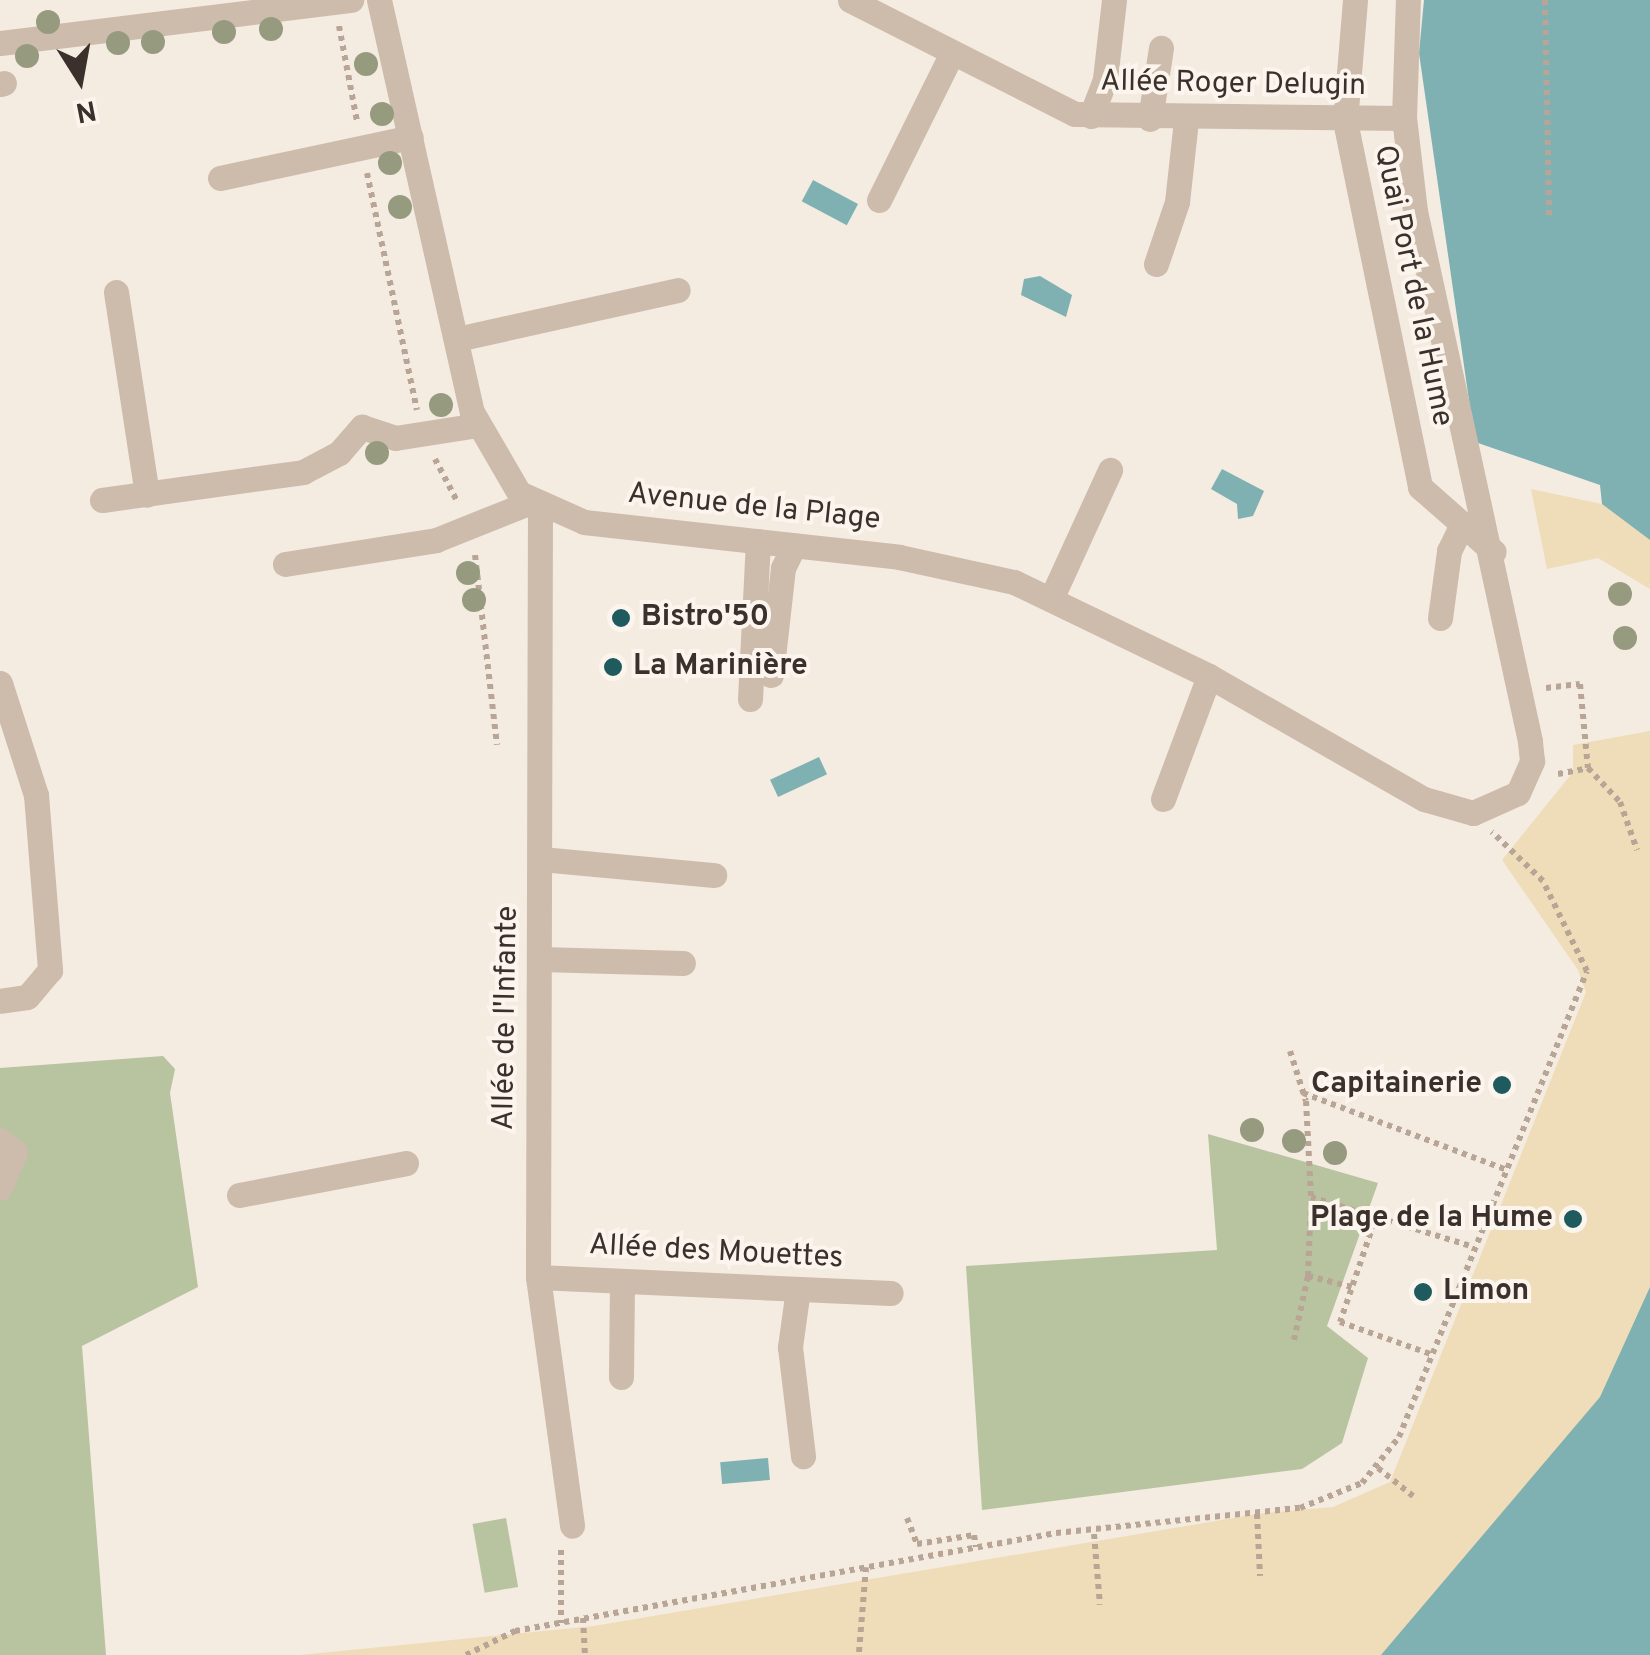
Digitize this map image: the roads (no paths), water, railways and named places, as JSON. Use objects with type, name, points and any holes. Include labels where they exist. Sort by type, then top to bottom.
[{"type":"street","points":[[0,43],[351,0]]},
{"type":"street","points":[[286,564],[472,528],[535,504],[500,468],[478,425],[379,0]]},
{"type":"street","name":"Allée Roger Delugin","points":[[850,0],[1044,104],[1091,116],[1186,120],[1404,118]]},
{"type":"street","points":[[1091,116],[1105,79],[1114,0]]},
{"type":"street","name":"Quai Port de la Hume","points":[[1355,0],[1345,121],[1420,487],[1494,552]]},
{"type":"street","name":"Quai Port de la Hume","points":[[1408,0],[1404,118],[1415,212],[1494,552],[1530,741],[1527,779],[1503,805],[1473,813]]},
{"type":"street","points":[[1150,119],[1161,48]]},
{"type":"street","points":[[879,200],[951,55]]},
{"type":"street","points":[[1156,264],[1177,202],[1186,120]]},
{"type":"street","points":[[220,178],[410,137]]},
{"type":"street","points":[[457,339],[678,290]]},
{"type":"street","points":[[116,292],[146,494]]},
{"type":"street","points":[[102,500],[304,472],[339,453],[362,428],[394,438],[478,425]]},
{"type":"street","points":[[1052,599],[1110,470]]},
{"type":"street","name":"Avenue de la Plage","points":[[535,504],[584,522],[959,567],[1052,599],[1209,676],[1447,810],[1473,813]]},
{"type":"street","name":"Allée de l'Infante","points":[[535,504],[541,858],[538,1277],[572,1526]]},
{"type":"street","points":[[1440,618],[1449,551],[1462,524]]},
{"type":"street","points":[[750,699],[758,541]]},
{"type":"street","points":[[771,674],[783,568],[794,545]]},
{"type":"street","points":[[1163,799],[1209,676]]},
{"type":"street","points":[[0,683],[36,795],[50,970],[27,997],[0,1001]]},
{"type":"street","points":[[541,858],[714,876]]},
{"type":"street","points":[[540,959],[682,963]]},
{"type":"street","points":[[0,1140],[15,1152],[0,1188]]},
{"type":"street","points":[[238,1195],[406,1163]]},
{"type":"street","name":"Allée des Mouettes","points":[[538,1277],[890,1293]]},
{"type":"street","points":[[621,1377],[622,1281]]},
{"type":"street","points":[[798,1289],[790,1347],[803,1456]]},
{"type":"water","points":[[1424,0],[1650,0],[1650,540],[1602,504],[1600,485],[1475,442],[1419,53]]},
{"type":"water","points":[[813,180],[858,204],[847,225],[802,201]]},
{"type":"water","points":[[1040,276],[1072,295],[1066,317],[1021,295],[1024,279]]},
{"type":"water","points":[[1222,469],[1264,491],[1253,516],[1238,519],[1237,504],[1211,489]]},
{"type":"water","points":[[819,757],[827,774],[778,797],[770,780]]},
{"type":"water","points":[[1650,1287],[1650,1655],[1381,1655],[1600,1397]]},
{"type":"water","points":[[768,1458],[770,1480],[722,1484],[720,1462]]},
{"type":"place","name":"Bistro'50","points":[[621,618]]},
{"type":"place","name":"La Marinière","points":[[613,667]]},
{"type":"place","name":"Capitainerie","points":[[1502,1085]]},
{"type":"place","name":"Plage de la Hume","points":[[1573,1219]]},
{"type":"place","name":"Limon","points":[[1423,1292]]}]
